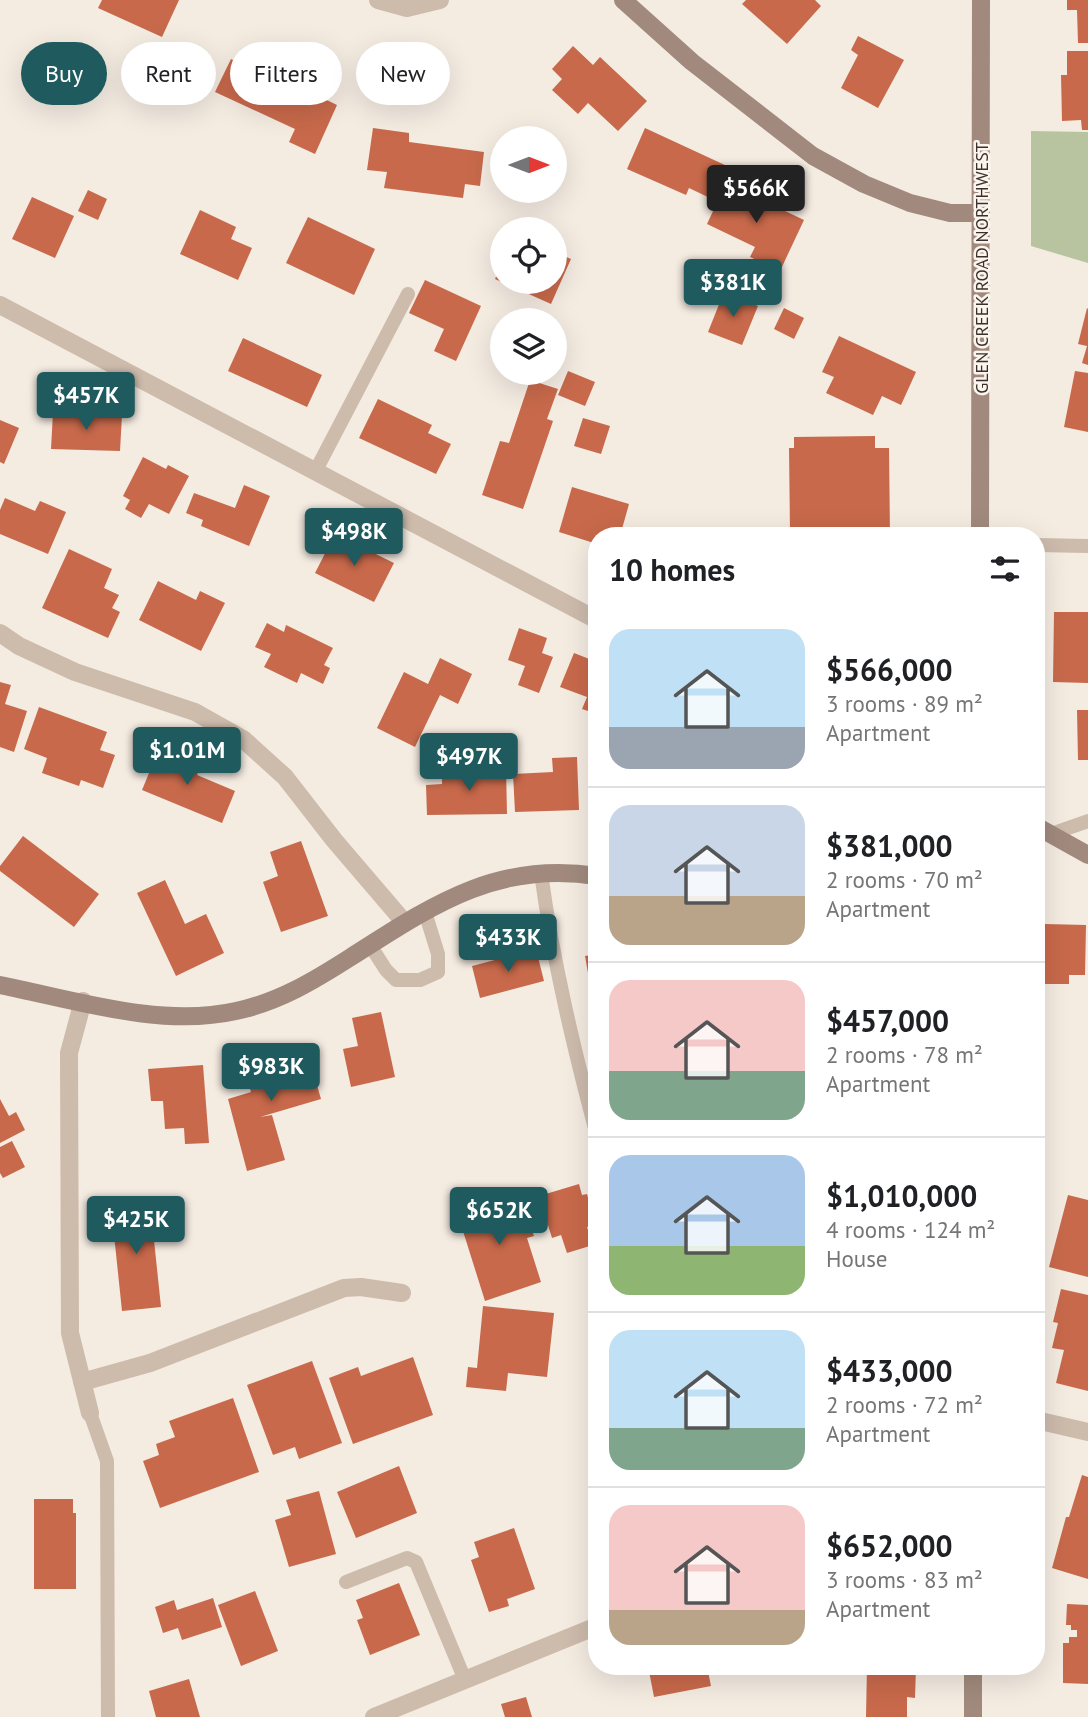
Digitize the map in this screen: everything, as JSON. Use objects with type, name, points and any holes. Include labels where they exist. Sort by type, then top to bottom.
[{"type":"street","points":[[378,0],[407,8],[440,0]]},
{"type":"street","points":[[623,0],[692,62],[814,156],[864,184],[910,203],[950,214],[981,213]]},
{"type":"street","name":"GLEN CREEK ROAD NORTHWEST","points":[[980,527],[981,0]]},
{"type":"street","points":[[0,305],[588,615]]},
{"type":"street","points":[[0,633],[19,646],[75,672],[195,712],[243,739],[285,777],[334,840],[405,923]]},
{"type":"street","points":[[1045,831],[1088,855]]},
{"type":"street","points":[[0,985],[178,1018],[238,1011],[271,1002],[312,982],[453,896],[490,883],[541,873],[588,875]]},
{"type":"street","points":[[83,1002],[69,1053],[70,1333],[90,1413]]},
{"type":"street","points":[[82,1382],[150,1363],[344,1288],[361,1287],[402,1293]]},
{"type":"street","points":[[1045,1422],[1088,1432]]},
{"type":"street","points":[[374,1717],[588,1630]]},
{"type":"street","points":[[973,1717],[974,1675]]},
{"type":"lane","points":[[315,472],[408,294]]},
{"type":"lane","points":[[1045,545],[1088,546]]},
{"type":"lane","points":[[1045,830],[1088,821]]},
{"type":"lane","points":[[541,873],[547,919],[571,1038],[588,1102]]},
{"type":"lane","points":[[370,945],[386,970],[396,979],[420,980],[438,972],[438,954],[425,912]]},
{"type":"lane","points":[[90,1413],[107,1461],[107,1717]]},
{"type":"lane","points":[[346,1582],[407,1558],[416,1562],[465,1680]]},
{"type":"green space","points":[[1031,131],[1088,132],[1088,263],[1031,246]]},
{"type":"building","points":[[102,0],[179,0],[162,37],[98,8]]},
{"type":"building","points":[[746,0],[815,0],[821,6],[787,44],[742,4]]},
{"type":"building","points":[[1067,0],[1088,0],[1088,43],[1078,43],[1077,10],[1067,10]]},
{"type":"building","points":[[858,36],[904,60],[878,108],[841,88],[858,55],[851,50]]},
{"type":"building","points":[[573,46],[593,65],[600,57],[647,101],[618,131],[588,103],[578,114],[552,90],[562,79],[552,69]]},
{"type":"building","points":[[1067,51],[1088,51],[1088,130],[1082,130],[1081,120],[1062,121],[1061,75],[1067,75]]},
{"type":"building","points":[[230,61],[230,99],[216,92]]},
{"type":"building","points":[[243,105],[337,105],[315,154],[289,142],[295,129]]},
{"type":"building","points":[[373,128],[409,133],[409,142],[484,152],[480,186],[465,184],[463,198],[384,188],[387,172],[367,170]]},
{"type":"building","points":[[645,128],[727,166],[712,199],[689,188],[686,195],[627,169]]},
{"type":"building","points":[[726,183],[804,220],[780,271],[750,257],[755,247],[707,224]]},
{"type":"building","points":[[88,190],[107,199],[98,220],[78,211]]},
{"type":"building","points":[[32,197],[74,216],[55,258],[12,239]]},
{"type":"building","points":[[200,210],[236,227],[231,239],[252,248],[238,280],[180,254]]},
{"type":"building","points":[[308,217],[375,249],[354,295],[286,263]]},
{"type":"building","points":[[425,280],[481,306],[456,361],[434,351],[444,329],[409,313]]},
{"type":"building","points":[[724,292],[758,306],[742,345],[708,332]]},
{"type":"building","points":[[529,294],[555,294],[551,304]]},
{"type":"building","points":[[784,308],[804,318],[794,339],[774,329]]},
{"type":"building","points":[[1087,308],[1088,365],[1082,363],[1087,346],[1078,344]]},
{"type":"building","points":[[839,336],[916,372],[901,405],[882,396],[873,415],[826,393],[834,377],[822,372]]},
{"type":"building","points":[[243,338],[322,375],[307,407],[228,371]]},
{"type":"building","points":[[568,371],[595,382],[585,406],[558,395],[562,385],[567,385]]},
{"type":"building","points":[[1075,371],[1088,373],[1088,432],[1064,427]]},
{"type":"building","points":[[528,385],[546,385],[558,389],[547,419],[553,421],[523,509],[482,495],[500,441],[509,443]]},
{"type":"building","points":[[378,399],[432,425],[428,433],[451,444],[436,474],[359,438]]},
{"type":"building","points":[[53,412],[122,415],[120,451],[51,449]]},
{"type":"building","points":[[583,418],[610,426],[601,454],[574,446]]},
{"type":"building","points":[[0,420],[19,428],[4,464],[0,462]]},
{"type":"building","points":[[875,436],[875,448],[889,448],[890,527],[790,527],[789,448],[794,448],[794,437]]},
{"type":"building","points":[[143,457],[166,469],[168,465],[189,476],[169,514],[149,504],[141,518],[125,509],[130,500],[123,496]]},
{"type":"building","points":[[244,485],[270,496],[249,546],[201,526],[203,520],[186,513],[194,493],[235,508]]},
{"type":"building","points":[[572,487],[629,504],[623,527],[588,527],[588,541],[559,532]]},
{"type":"building","points":[[5,498],[35,511],[40,501],[66,512],[48,554],[0,534],[0,510]]},
{"type":"building","points":[[335,534],[394,563],[374,602],[315,573]]},
{"type":"building","points":[[69,549],[112,569],[104,588],[119,595],[112,608],[120,612],[108,638],[42,608]]},
{"type":"building","points":[[158,581],[196,600],[200,591],[225,603],[201,651],[139,620]]},
{"type":"building","points":[[1054,612],[1088,612],[1088,683],[1053,682]]},
{"type":"building","points":[[267,623],[284,632],[286,625],[333,648],[324,665],[330,668],[323,684],[301,673],[297,683],[264,667],[271,654],[255,647]]},
{"type":"building","points":[[519,628],[547,638],[542,653],[553,657],[539,693],[518,685],[525,666],[508,660]]},
{"type":"building","points":[[574,653],[588,658],[588,711],[582,709],[587,697],[560,687]]},
{"type":"building","points":[[440,658],[472,674],[458,704],[440,695],[415,747],[377,728],[404,672],[428,684]]},
{"type":"building","points":[[0,682],[11,685],[5,704],[27,711],[14,752],[0,747]]},
{"type":"building","points":[[39,707],[107,732],[100,750],[115,755],[103,788],[81,780],[79,786],[42,773],[47,758],[24,749]]},
{"type":"building","points":[[1077,710],[1088,710],[1088,760],[1078,760]]},
{"type":"building","points":[[159,749],[200,766],[197,775],[235,791],[222,823],[142,790]]},
{"type":"building","points":[[577,757],[579,810],[515,812],[513,774],[553,772],[552,758]]},
{"type":"building","points":[[506,768],[507,814],[427,815],[426,785],[442,784],[442,769]]},
{"type":"building","points":[[23,836],[99,894],[74,927],[0,871],[0,866]]},
{"type":"building","points":[[301,841],[328,916],[281,932],[263,882],[278,876],[270,852]]},
{"type":"building","points":[[165,880],[185,924],[206,914],[224,953],[176,976],[137,893]]},
{"type":"building","points":[[1045,924],[1086,925],[1085,975],[1069,975],[1069,984],[1045,984]]},
{"type":"building","points":[[536,949],[544,981],[480,998],[472,966]]},
{"type":"building","points":[[381,1012],[395,1077],[351,1087],[343,1049],[358,1046],[352,1018]]},
{"type":"building","points":[[305,1044],[321,1099],[260,1117],[272,1115],[285,1160],[247,1171],[228,1099],[251,1092],[244,1068],[274,1059],[272,1054]]},
{"type":"building","points":[[203,1065],[209,1143],[185,1144],[184,1128],[165,1129],[163,1101],[151,1101],[148,1069]]},
{"type":"building","points":[[0,1099],[9,1116],[16,1112],[25,1130],[0,1143]]},
{"type":"building","points":[[12,1141],[25,1167],[3,1178],[0,1173],[0,1147]]},
{"type":"building","points":[[579,1184],[582,1195],[587,1194],[588,1197],[588,1247],[567,1253],[561,1235],[552,1238],[539,1196]]},
{"type":"building","points":[[512,1194],[520,1221],[528,1219],[534,1236],[527,1238],[541,1282],[485,1301],[457,1212]]},
{"type":"building","points":[[1068,1195],[1088,1200],[1088,1277],[1049,1267]]},
{"type":"building","points":[[150,1202],[161,1307],[122,1311],[111,1206]]},
{"type":"building","points":[[1061,1289],[1088,1295],[1088,1391],[1056,1383],[1064,1350],[1052,1348],[1058,1323],[1053,1322]]},
{"type":"building","points":[[483,1306],[554,1313],[547,1377],[508,1373],[506,1391],[466,1387],[468,1367],[477,1368]]},
{"type":"building","points":[[413,1357],[433,1415],[353,1444],[329,1378],[358,1367],[361,1376]]},
{"type":"building","points":[[312,1361],[342,1443],[299,1459],[295,1447],[273,1455],[247,1385]]},
{"type":"building","points":[[233,1398],[259,1472],[160,1508],[143,1461],[159,1455],[156,1444],[175,1437],[169,1421]]},
{"type":"building","points":[[399,1466],[417,1513],[356,1538],[337,1492]]},
{"type":"building","points":[[1082,1475],[1088,1477],[1088,1579],[1052,1568],[1066,1517],[1069,1517]]},
{"type":"building","points":[[319,1491],[336,1554],[289,1567],[275,1520],[291,1515],[286,1500]]},
{"type":"building","points":[[34,1499],[73,1499],[73,1513],[76,1513],[76,1589],[34,1589]]},
{"type":"building","points":[[514,1528],[535,1589],[507,1599],[509,1606],[489,1612],[471,1560],[479,1557],[474,1542]]},
{"type":"building","points":[[399,1583],[420,1635],[370,1655],[357,1620],[363,1618],[356,1600]]},
{"type":"building","points":[[255,1591],[278,1651],[241,1666],[218,1605]]},
{"type":"building","points":[[213,1598],[222,1627],[182,1640],[178,1628],[163,1633],[155,1607],[174,1600],[177,1610]]},
{"type":"building","points":[[1067,1604],[1088,1605],[1088,1684],[1063,1683],[1063,1643],[1069,1643],[1069,1637],[1077,1637],[1077,1630],[1071,1630],[1071,1625],[1066,1625]]},
{"type":"building","points":[[650,1675],[709,1675],[711,1686],[654,1697]]},
{"type":"building","points":[[867,1675],[916,1675],[915,1698],[907,1697],[907,1717],[866,1717]]},
{"type":"building","points":[[189,1679],[200,1717],[156,1717],[149,1691]]},
{"type":"building","points":[[526,1697],[532,1717],[505,1717],[501,1704]]}]
